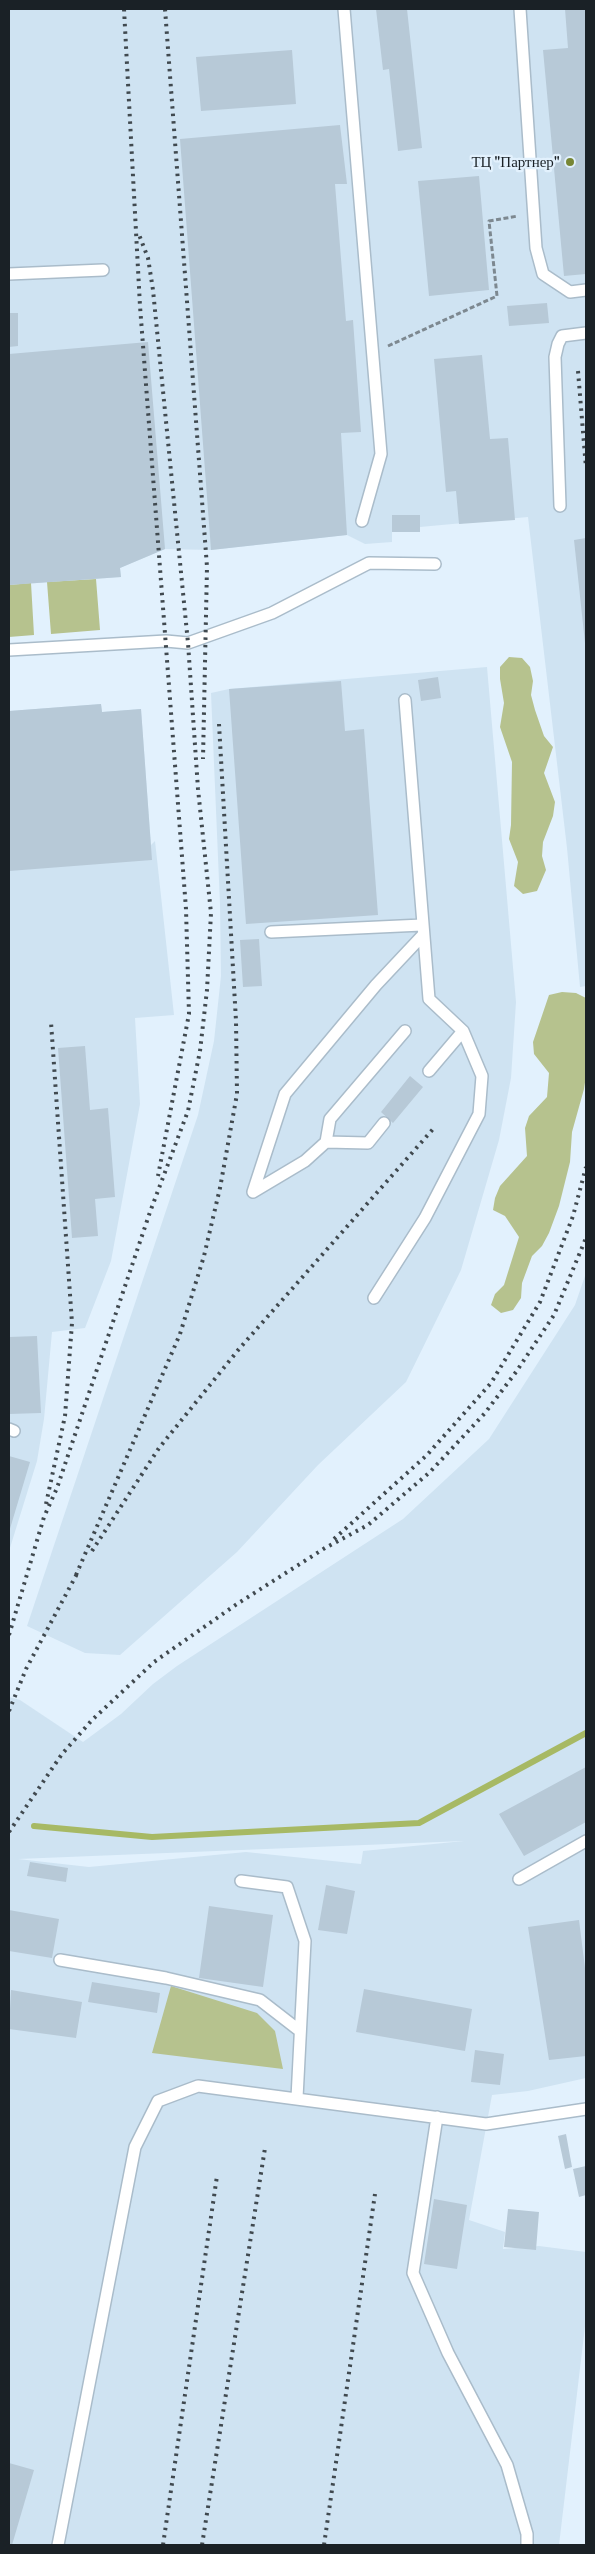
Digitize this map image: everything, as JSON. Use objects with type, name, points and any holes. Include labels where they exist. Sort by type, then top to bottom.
[{"type":"lane","points":[[344,9],[381,454],[362,521]]},
{"type":"lane","points":[[520,9],[536,248],[543,274],[570,292],[586,290]]},
{"type":"lane","points":[[9,274],[103,270]]},
{"type":"lane","points":[[560,506],[555,357],[562,336],[586,333]]},
{"type":"lane","points":[[9,650],[166,641],[188,643],[272,613],[368,563],[435,564]]},
{"type":"lane","points":[[374,1298],[425,1218],[479,1114],[482,1076],[463,1032],[429,999],[404,700]]},
{"type":"lane","points":[[271,932],[423,930]]},
{"type":"lane","points":[[405,1031],[330,1119],[326,1142],[305,1160],[253,1192],[285,1094],[423,930]]},
{"type":"lane","points":[[429,1071],[463,1032]]},
{"type":"lane","points":[[326,1142],[368,1143],[384,1123]]},
{"type":"lane","points":[[519,1880],[586,1841]]},
{"type":"lane","points":[[241,1881],[287,1887],[304,1941],[297,2098]]},
{"type":"lane","points":[[60,1960],[166,1978],[260,2000],[300,2031]]},
{"type":"lane","points":[[58,2545],[134,2147],[158,2101],[198,2086],[486,2124],[586,2109]]},
{"type":"lane","points":[[436,2117],[413,2273],[448,2353],[507,2465],[527,2534],[527,2545]]},
{"type":"path","points":[[373,353],[497,296],[488,221],[533,213]]},
{"type":"shaded area","points":[[9,9],[586,9],[586,986],[580,987],[567,848],[528,517],[420,527],[420,532],[392,532],[392,542],[365,544],[347,535],[211,550],[165,549],[120,568],[121,577],[9,585]]},
{"type":"shaded area","points":[[487,667],[516,1002],[511,1078],[499,1140],[461,1270],[406,1382],[318,1465],[237,1552],[120,1655],[85,1653],[27,1626],[198,1115],[214,1041],[221,976],[220,904],[211,693],[229,689]]},
{"type":"shaded area","points":[[101,704],[102,712],[141,709],[151,845],[155,841],[174,1015],[135,1018],[140,1104],[111,1261],[85,1328],[52,1332],[44,1419],[37,1461],[9,1551],[9,711]]},
{"type":"shaded area","points":[[586,1273],[586,2078],[528,2091],[492,2095],[469,2220],[505,2232],[503,2249],[539,2246],[586,2252],[586,2318],[559,2545],[9,2545],[9,1697],[20,1700],[83,1742],[121,1714],[153,1684],[177,1666],[403,1519],[489,1439],[575,1305]],"holes":[[[464,1841],[363,1851],[361,1864],[246,1852],[89,1867],[18,1859]]]},
{"type":"green space","points":[[96,579],[100,630],[51,634],[47,582]]},
{"type":"green space","points":[[31,583],[34,635],[9,637],[9,585]]},
{"type":"green space","points":[[509,657],[522,658],[530,667],[533,681],[531,695],[535,710],[544,736],[553,747],[544,773],[555,802],[553,816],[543,842],[542,856],[546,870],[537,891],[523,894],[514,886],[518,862],[509,839],[512,762],[500,727],[504,703],[500,667]]},
{"type":"green space","points":[[562,992],[576,993],[586,998],[586,1076],[584,1089],[572,1132],[570,1162],[559,1206],[549,1233],[542,1246],[532,1256],[522,1283],[521,1298],[513,1310],[501,1313],[491,1305],[495,1294],[504,1285],[519,1237],[505,1216],[493,1210],[495,1198],[500,1186],[527,1156],[525,1128],[529,1116],[547,1097],[549,1073],[534,1054],[533,1042],[549,995]]},
{"type":"green space","points":[[171,1986],[257,2013],[275,2031],[283,2069],[152,2053]]},
{"type":"building","points":[[376,9],[407,9],[422,148],[398,151],[389,69],[383,70]]},
{"type":"building","name":"ТЦ \"Партнер\"","points":[[565,9],[586,9],[586,274],[564,276],[543,50],[568,48]]},
{"type":"building","points":[[292,50],[296,104],[201,111],[196,57]]},
{"type":"building","points":[[340,125],[347,184],[335,184],[346,321],[353,320],[361,432],[341,433],[347,535],[211,550],[180,139]]},
{"type":"building","points":[[479,176],[489,290],[429,296],[418,181]]},
{"type":"building","points":[[547,303],[549,323],[509,326],[507,306]]},
{"type":"building","points":[[9,313],[18,313],[18,346],[9,347]]},
{"type":"building","points":[[148,342],[165,549],[120,568],[121,577],[9,585],[9,354]]},
{"type":"building","points":[[482,355],[490,439],[508,438],[515,520],[459,524],[456,491],[446,492],[434,359]]},
{"type":"building","points":[[392,515],[420,515],[420,532],[392,532]]},
{"type":"building","points":[[586,538],[586,643],[585,643],[574,540]]},
{"type":"building","points":[[438,677],[441,698],[421,701],[418,680]]},
{"type":"building","points":[[341,681],[345,731],[364,729],[378,915],[246,924],[229,689]]},
{"type":"building","points":[[101,704],[102,712],[141,709],[152,860],[9,871],[9,711]]},
{"type":"building","points":[[259,939],[262,986],[243,987],[240,940]]},
{"type":"building","points":[[85,1046],[90,1110],[108,1108],[115,1197],[95,1199],[98,1236],[72,1238],[58,1048]]},
{"type":"building","points":[[410,1076],[423,1087],[393,1123],[381,1112]]},
{"type":"building","points":[[37,1336],[41,1413],[9,1414],[9,1337]]},
{"type":"building","points":[[9,1456],[30,1462],[9,1532]]},
{"type":"building","points":[[586,1767],[586,1822],[524,1856],[499,1814]]},
{"type":"building","points":[[30,1862],[68,1868],[66,1882],[27,1876]]},
{"type":"building","points":[[326,1885],[355,1891],[347,1934],[318,1930]]},
{"type":"building","points":[[209,1906],[273,1915],[263,1987],[199,1978]]},
{"type":"building","points":[[9,1910],[59,1919],[52,1958],[9,1951]]},
{"type":"building","points":[[579,1920],[586,1976],[586,2056],[549,2060],[528,1927]]},
{"type":"building","points":[[92,1982],[160,1993],[157,2013],[88,2002]]},
{"type":"building","points":[[364,1989],[472,2009],[465,2051],[356,2032]]},
{"type":"building","points":[[11,1990],[82,2002],[76,2038],[9,2029]]},
{"type":"building","points":[[475,2050],[504,2054],[500,2085],[471,2082]]},
{"type":"building","points":[[566,2134],[572,2167],[565,2169],[558,2136]]},
{"type":"building","points":[[586,2166],[586,2195],[579,2197],[573,2169]]},
{"type":"building","points":[[434,2199],[467,2205],[457,2269],[424,2264]]},
{"type":"building","points":[[508,2209],[539,2212],[536,2250],[504,2247]]},
{"type":"building","points":[[9,2463],[34,2470],[12,2545],[9,2545]]},
{"type":"waterway","points":[[34,1826],[152,1837],[419,1823],[586,1733]]},
{"type":"railway","points":[[124,9],[140,306],[186,909],[189,1014],[158,1176]]},
{"type":"railway","points":[[165,9],[207,567],[203,759]]},
{"type":"railway","points":[[9,1635],[44,1517],[57,1488],[150,1212],[188,1111],[200,1051],[207,990],[211,913],[198,789],[188,643],[153,290],[148,258],[138,232]]},
{"type":"railway","points":[[578,371],[586,468]]},
{"type":"railway","points":[[76,1575],[180,1334],[204,1256],[220,1188],[237,1094],[236,1021],[219,724]]},
{"type":"railway","points":[[46,1504],[65,1416],[72,1323],[51,1022]]},
{"type":"railway","points":[[92,1551],[159,1448],[239,1349],[434,1128]]},
{"type":"railway","points":[[334,1539],[427,1455],[491,1383],[540,1302],[573,1216],[586,1167]]},
{"type":"railway","points":[[9,1832],[62,1754],[92,1720],[154,1662],[237,1604],[325,1548],[368,1525],[430,1472],[485,1413],[516,1372],[554,1315],[586,1238]]},
{"type":"railway","points":[[9,1711],[26,1669],[79,1570]]},
{"type":"railway","points":[[202,2545],[265,2148]]},
{"type":"railway","points":[[163,2545],[217,2176]]},
{"type":"railway","points":[[324,2545],[375,2194]]},
{"type":"place","name":"ТЦ \"Партнер\"","points":[[570,162]]}]
